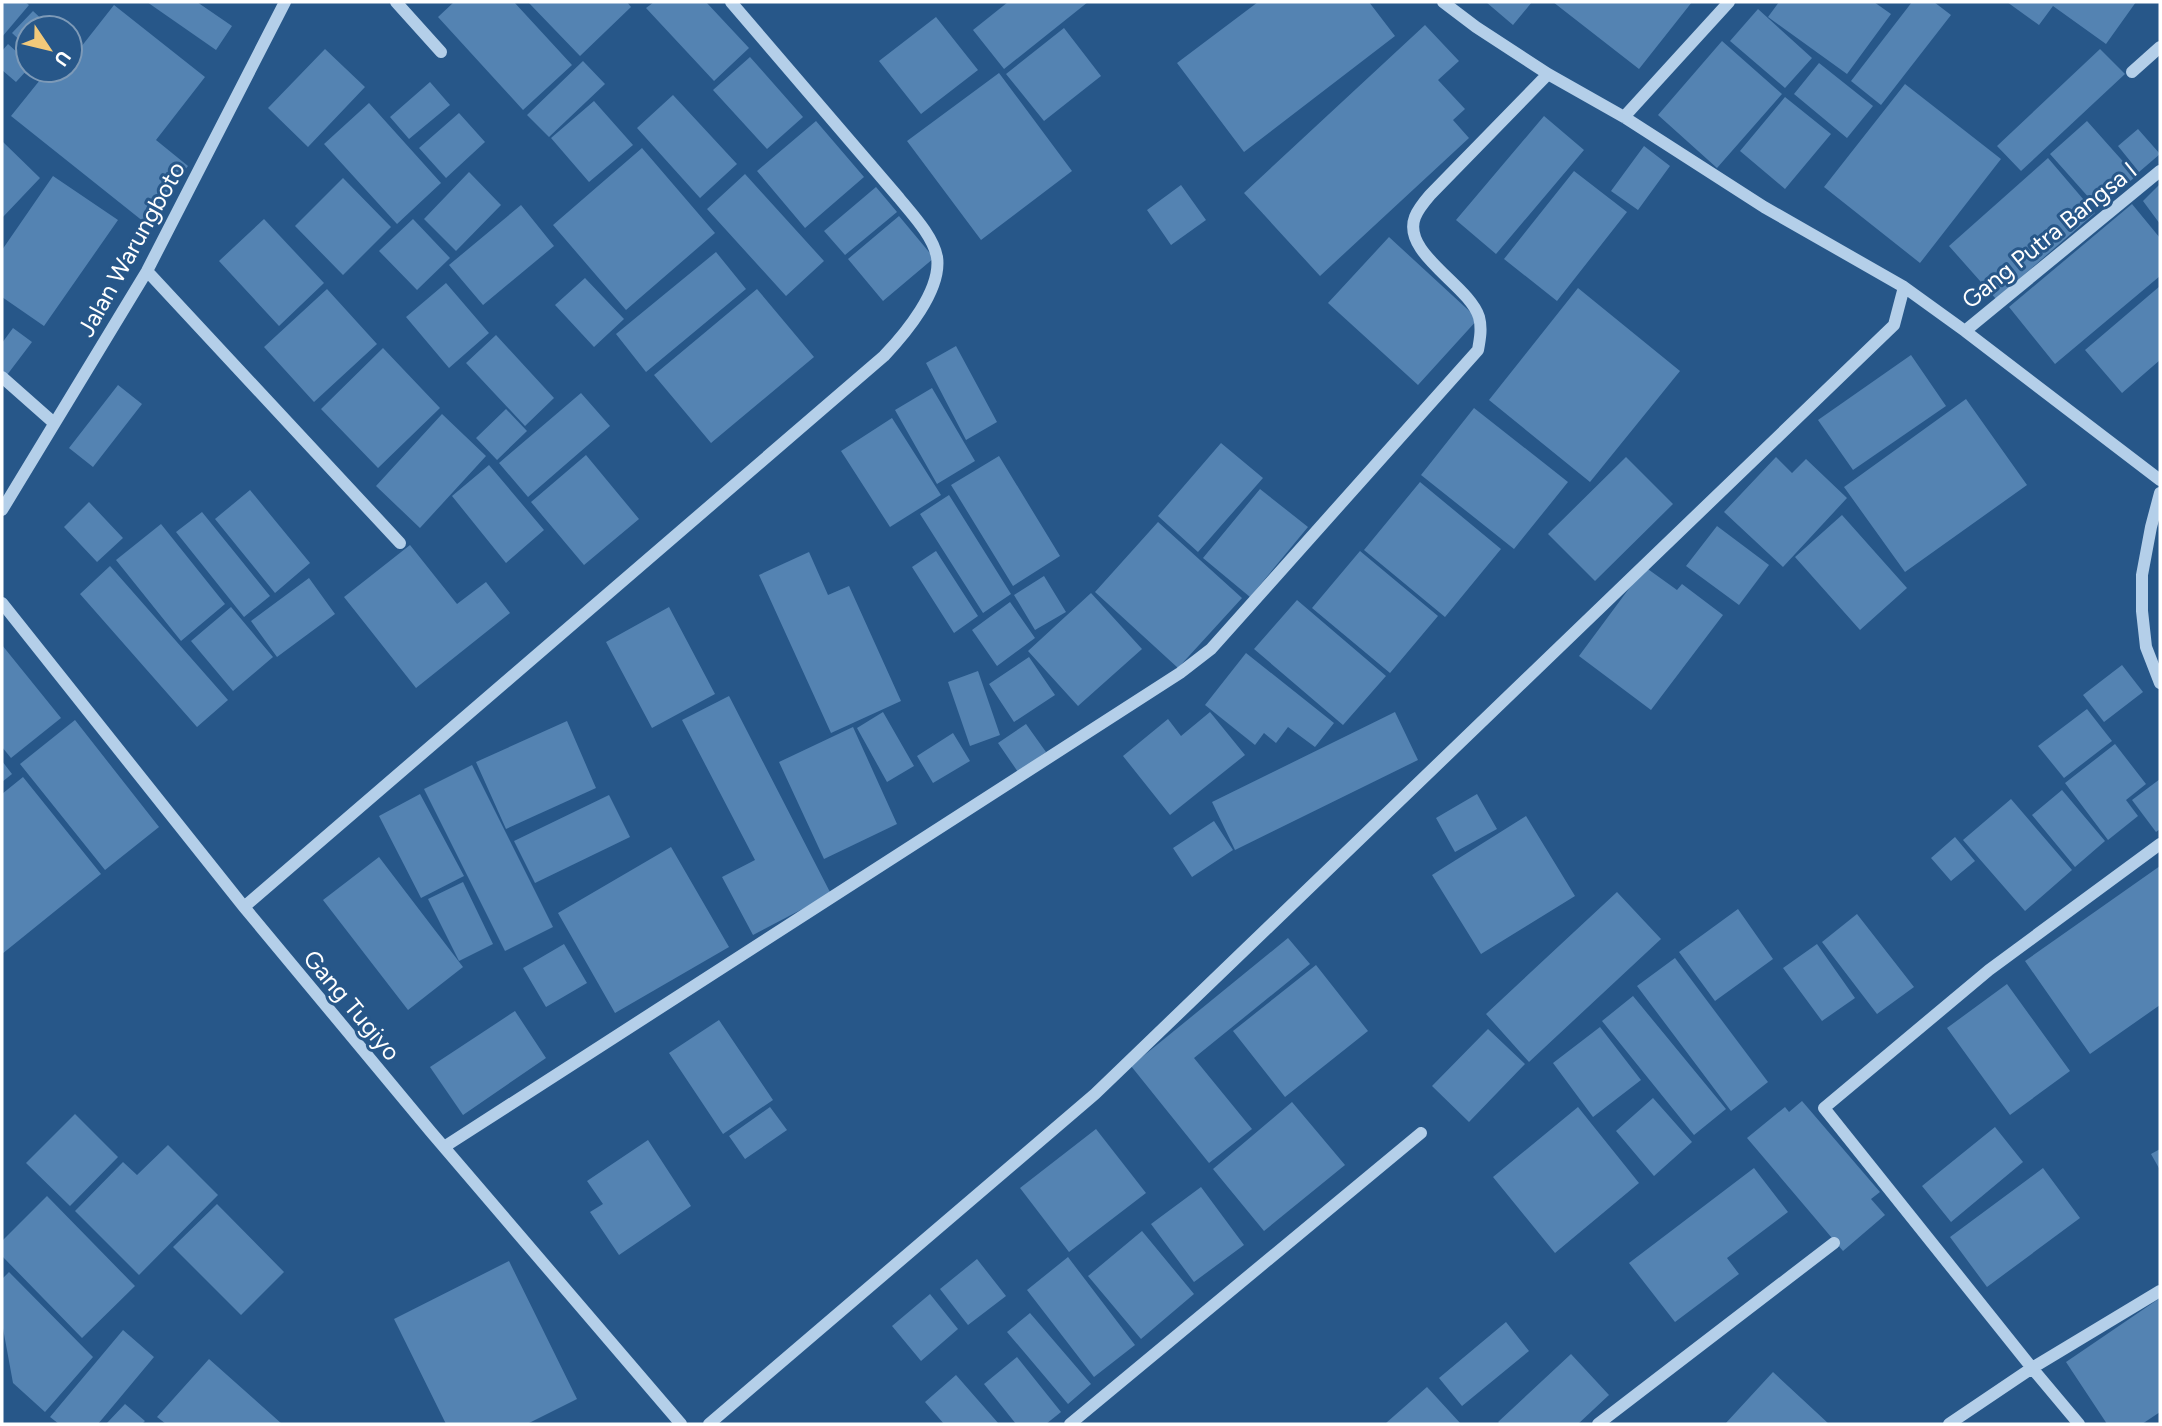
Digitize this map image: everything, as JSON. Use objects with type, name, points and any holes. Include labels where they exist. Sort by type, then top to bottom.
[{"type":"street","name":"Jalan Warungboto","points":[[2,509],[147,271],[285,2]]},
{"type":"street","points":[[396,2],[441,52]]},
{"type":"street","points":[[244,907],[884,356],[904,334],[929,295],[935,281],[937,255],[917,221],[731,2]]},
{"type":"street","points":[[1443,2],[1548,74],[1624,117],[1764,207],[1903,287],[2160,480]]},
{"type":"street","points":[[1624,117],[1728,2]]},
{"type":"street","points":[[2132,72],[2160,47]]},
{"type":"street","points":[[444,1147],[1180,674],[1211,649],[1478,349],[1481,333],[1479,316],[1465,295],[1434,265],[1417,243],[1412,226],[1419,208],[1430,195],[1548,74]]},
{"type":"street","name":"Gang Putra Bangsa I","points":[[1965,331],[2160,171]]},
{"type":"street","points":[[147,271],[400,543]]},
{"type":"street","points":[[709,1424],[1095,1094],[1894,325],[1903,287]]},
{"type":"street","points":[[2,377],[54,423]]},
{"type":"street","points":[[2160,493],[2142,575],[2146,647],[2160,683]]},
{"type":"street","name":"Gang Tugiyo","points":[[2,603],[244,907],[444,1147],[681,1424]]},
{"type":"street","points":[[2079,1424],[1824,1108],[1989,970],[2160,844]]},
{"type":"street","points":[[1070,1424],[1421,1133]]},
{"type":"street","points":[[1598,1424],[1834,1243]]},
{"type":"street","points":[[1949,1424],[2032,1368],[2160,1291]]},
{"type":"building","points":[[2,2],[25,2],[29,5],[21,14],[14,14],[14,23],[2,37]]},
{"type":"building","points":[[147,2],[197,2],[232,26],[216,50]]},
{"type":"building","points":[[454,2],[514,2],[572,65],[523,110],[438,17]]},
{"type":"building","points":[[528,2],[627,2],[631,7],[580,56]]},
{"type":"building","points":[[654,2],[706,2],[749,48],[714,81],[646,8]]},
{"type":"building","points":[[1008,2],[1088,2],[1004,69],[973,30]]},
{"type":"building","points":[[1258,2],[1369,2],[1395,36],[1244,152],[1177,63]]},
{"type":"building","points":[[1486,2],[1532,2],[1513,25]]},
{"type":"building","points":[[1553,2],[1692,2],[1639,69]]},
{"type":"building","points":[[1779,2],[1874,2],[1891,14],[1847,74],[1768,17]]},
{"type":"building","points":[[1912,2],[1934,2],[1951,15],[1881,105],[1851,81]]},
{"type":"building","points":[[2007,2],[2136,2],[2106,44],[2053,6],[2039,25]]},
{"type":"building","points":[[114,5],[205,77],[156,140],[188,166],[144,222],[11,116],[37,84],[84,84],[84,43]]},
{"type":"building","points":[[1758,9],[1812,58],[1785,88],[1730,41]]},
{"type":"building","points":[[936,17],[978,70],[921,114],[879,61]]},
{"type":"building","points":[[1425,25],[1459,61],[1438,80],[1465,109],[1453,120],[1469,138],[1320,276],[1244,193]]},
{"type":"building","points":[[1064,28],[1101,76],[1044,121],[1006,74]]},
{"type":"building","points":[[1722,41],[1782,94],[1717,168],[1658,115]]},
{"type":"building","points":[[8,44],[14,49],[14,80],[2,70],[2,51]]},
{"type":"building","points":[[325,49],[365,87],[308,147],[268,108]]},
{"type":"building","points":[[2100,49],[2125,74],[2021,171],[1997,146]]},
{"type":"building","points":[[750,57],[803,117],[767,149],[713,90]]},
{"type":"building","points":[[583,61],[605,84],[549,137],[527,115]]},
{"type":"building","points":[[1819,63],[1873,106],[1847,138],[1794,94]]},
{"type":"building","points":[[999,73],[1072,171],[981,240],[907,141]]},
{"type":"building","points":[[430,82],[450,105],[409,139],[390,117]]},
{"type":"building","points":[[1905,84],[2001,159],[1920,263],[1824,187]]},
{"type":"building","points":[[673,95],[737,164],[700,198],[637,128]]},
{"type":"building","points":[[1785,97],[1831,134],[1785,189],[1740,151]]},
{"type":"building","points":[[594,101],[633,145],[589,182],[551,138]]},
{"type":"building","points":[[369,103],[441,183],[397,224],[324,144]]},
{"type":"building","points":[[459,113],[485,142],[446,178],[419,148]]},
{"type":"building","points":[[1544,116],[1584,150],[1496,254],[1456,220]]},
{"type":"building","points":[[816,121],[864,177],[805,228],[757,171]]},
{"type":"building","points":[[2087,121],[2136,176],[2099,209],[2050,154]]},
{"type":"building","points":[[2138,129],[2160,154],[2139,172],[2118,146]]},
{"type":"building","points":[[2,141],[40,178],[2,218]]},
{"type":"building","points":[[1644,146],[1670,166],[1638,210],[1611,191]]},
{"type":"building","points":[[642,148],[715,233],[626,310],[553,225]]},
{"type":"building","points":[[2048,158],[2095,213],[1996,299],[1949,246]]},
{"type":"building","points":[[1574,171],[1627,212],[1557,301],[1504,259]]},
{"type":"building","points":[[469,172],[501,205],[456,251],[424,219]]},
{"type":"building","points":[[745,174],[824,261],[786,296],[707,209]]},
{"type":"building","points":[[53,176],[118,220],[44,326],[2,297],[2,250]]},
{"type":"building","points":[[343,178],[391,227],[343,275],[295,226]]},
{"type":"building","points":[[2160,184],[2160,224],[2143,201]]},
{"type":"building","points":[[1181,185],[1206,220],[1171,245],[1147,210]]},
{"type":"building","points":[[876,187],[897,212],[845,255],[824,231]]},
{"type":"building","points":[[2132,204],[2160,238],[2160,276],[2055,364],[2009,307]]},
{"type":"building","points":[[521,205],[554,246],[483,305],[449,265]]},
{"type":"building","points":[[899,216],[934,258],[883,301],[848,259]]},
{"type":"building","points":[[264,219],[324,283],[279,326],[219,261]]},
{"type":"building","points":[[413,219],[450,258],[417,290],[379,251]]},
{"type":"building","points":[[1389,237],[1478,319],[1418,385],[1328,303]]},
{"type":"building","points":[[716,252],[746,289],[646,372],[616,334]]},
{"type":"building","points":[[585,278],[624,319],[594,347],[555,305]]},
{"type":"building","points":[[446,283],[489,333],[449,368],[406,317]]},
{"type":"building","points":[[2160,286],[2160,360],[2122,393],[2085,350]]},
{"type":"building","points":[[1578,288],[1680,371],[1590,482],[1489,400]]},
{"type":"building","points":[[327,289],[377,344],[314,402],[264,347]]},
{"type":"building","points":[[757,289],[814,357],[711,443],[654,375]]},
{"type":"building","points":[[13,328],[32,342],[7,375],[2,371],[2,343]]},
{"type":"building","points":[[496,335],[554,398],[525,426],[466,363]]},
{"type":"building","points":[[956,346],[997,422],[966,440],[926,363]]},
{"type":"building","points":[[383,348],[440,408],[378,468],[321,409]]},
{"type":"building","points":[[1911,355],[1946,406],[1853,470],[1818,420]]},
{"type":"building","points":[[118,385],[142,404],[93,467],[69,448]]},
{"type":"building","points":[[932,388],[975,461],[937,484],[895,410]]},
{"type":"building","points":[[581,393],[610,426],[528,497],[499,463]]},
{"type":"building","points":[[1966,399],[2027,485],[1905,572],[1844,487]]},
{"type":"building","points":[[1474,408],[1568,482],[1514,549],[1421,475]]},
{"type":"building","points":[[506,409],[527,431],[497,460],[476,438]]},
{"type":"building","points":[[442,414],[486,456],[420,528],[376,486]]},
{"type":"building","points":[[892,418],[941,495],[890,527],[841,451]]},
{"type":"building","points":[[1221,443],[1263,478],[1198,552],[1158,516]]},
{"type":"building","points":[[586,455],[639,519],[584,565],[531,502]]},
{"type":"building","points":[[999,456],[1060,556],[1013,586],[951,485]]},
{"type":"building","points":[[1626,457],[1673,504],[1595,581],[1548,534]]},
{"type":"building","points":[[1776,457],[1792,473],[1806,459],[1847,498],[1783,567],[1724,512]]},
{"type":"building","points":[[489,465],[544,530],[506,563],[452,496]]},
{"type":"building","points":[[1420,482],[1501,549],[1445,617],[1364,550]]},
{"type":"building","points":[[1260,489],[1308,527],[1250,597],[1203,558]]},
{"type":"building","points":[[250,490],[310,563],[275,593],[215,519]]},
{"type":"building","points":[[949,495],[1011,594],[983,613],[920,514]]},
{"type":"building","points":[[89,502],[123,538],[97,562],[64,527]]},
{"type":"building","points":[[202,512],[270,596],[244,617],[176,532]]},
{"type":"building","points":[[1842,515],[1907,588],[1860,630],[1795,557]]},
{"type":"building","points":[[1158,522],[1242,598],[1178,668],[1095,592]]},
{"type":"building","points":[[161,524],[225,604],[181,641],[116,560]]},
{"type":"building","points":[[1717,526],[1769,565],[1739,605],[1686,566]]},
{"type":"building","points":[[410,545],[457,604],[486,582],[510,613],[416,688],[344,597]]},
{"type":"building","points":[[936,551],[978,616],[954,633],[912,567]]},
{"type":"building","points":[[1360,551],[1438,616],[1390,673],[1312,608]]},
{"type":"building","points":[[809,552],[828,595],[849,586],[901,701],[831,733],[759,575]]},
{"type":"building","points":[[110,566],[228,700],[197,727],[80,594]]},
{"type":"building","points":[[1645,567],[1677,590],[1682,584],[1723,615],[1651,710],[1579,656]]},
{"type":"building","points":[[1044,576],[1066,612],[1035,630],[1014,595]]},
{"type":"building","points":[[309,578],[335,614],[277,657],[251,621]]},
{"type":"building","points":[[1091,593],[1142,649],[1078,706],[1028,651]]},
{"type":"building","points":[[1297,600],[1386,676],[1343,725],[1254,649]]},
{"type":"building","points":[[1010,602],[1035,638],[997,666],[972,630]]},
{"type":"building","points":[[231,607],[273,657],[233,691],[191,641]]},
{"type":"building","points":[[669,607],[715,694],[652,728],[606,642]]},
{"type":"building","points":[[2,645],[61,718],[11,758],[2,747]]},
{"type":"building","points":[[1246,653],[1334,723],[1315,747],[1288,727],[1276,743],[1264,733],[1255,745],[1205,705]]},
{"type":"building","points":[[1029,657],[1055,695],[1014,722],[989,684]]},
{"type":"building","points":[[2122,665],[2143,692],[2104,722],[2083,695]]},
{"type":"building","points":[[978,671],[1000,735],[970,746],[948,682]]},
{"type":"building","points":[[729,696],[831,894],[753,935],[722,877],[755,860],[682,720]]},
{"type":"building","points":[[2087,709],[2112,741],[2064,778],[2038,746]]},
{"type":"building","points":[[883,712],[914,766],[887,782],[857,728]]},
{"type":"building","points":[[1210,712],[1245,755],[1170,815],[1123,756],[1168,719],[1181,736]]},
{"type":"building","points":[[1395,712],[1418,760],[1235,850],[1212,802]]},
{"type":"building","points":[[75,720],[159,827],[105,870],[20,764]]},
{"type":"building","points":[[567,721],[596,788],[506,829],[476,762]]},
{"type":"building","points":[[1026,724],[1046,752],[1018,772],[998,743]]},
{"type":"building","points":[[853,727],[897,824],[824,859],[779,762]]},
{"type":"building","points":[[953,733],[970,761],[933,783],[917,756]]},
{"type":"building","points":[[2115,744],[2146,784],[2126,800],[2138,816],[2108,840],[2065,783]]},
{"type":"building","points":[[2,761],[12,774],[2,782]]},
{"type":"building","points":[[472,765],[553,927],[505,951],[424,789]]},
{"type":"building","points":[[23,777],[101,874],[2,954],[2,794]]},
{"type":"building","points":[[2160,779],[2160,829],[2156,832],[2132,800]]},
{"type":"building","points":[[2062,790],[2105,841],[2075,867],[2032,815]]},
{"type":"building","points":[[420,794],[464,876],[421,898],[379,816]]},
{"type":"building","points":[[1477,794],[1497,829],[1455,852],[1436,818]]},
{"type":"building","points":[[609,795],[630,837],[535,883],[514,841]]},
{"type":"building","points":[[2011,799],[2072,870],[2025,911],[1963,840]]},
{"type":"building","points":[[1526,816],[1575,896],[1481,954],[1432,875]]},
{"type":"building","points":[[1214,821],[1233,850],[1192,877],[1173,848]]},
{"type":"building","points":[[1955,837],[1975,861],[1951,881],[1931,858]]},
{"type":"building","points":[[671,847],[729,947],[615,1013],[558,913]]},
{"type":"building","points":[[379,857],[463,967],[408,1010],[323,900]]},
{"type":"building","points":[[2160,866],[2160,1005],[2090,1054],[2025,961]]},
{"type":"building","points":[[463,882],[493,944],[459,961],[428,899]]},
{"type":"building","points":[[1617,892],[1661,939],[1529,1062],[1486,1014]]},
{"type":"building","points":[[1738,909],[1773,959],[1715,1001],[1679,952]]},
{"type":"building","points":[[1857,914],[1914,987],[1877,1014],[1822,942]]},
{"type":"building","points":[[1288,938],[1310,964],[1194,1058],[1252,1129],[1209,1163],[1131,1066]]},
{"type":"building","points":[[564,944],[587,983],[546,1007],[523,968]]},
{"type":"building","points":[[1817,944],[1855,998],[1822,1021],[1783,968]]},
{"type":"building","points":[[1675,958],[1768,1082],[1731,1111],[1637,986]]},
{"type":"building","points":[[1316,965],[1368,1031],[1285,1097],[1233,1031]]},
{"type":"building","points":[[2007,984],[2070,1071],[2010,1115],[1947,1028]]},
{"type":"building","points":[[1633,996],[1726,1109],[1694,1135],[1602,1021]]},
{"type":"building","points":[[515,1011],[546,1058],[463,1115],[430,1067]]},
{"type":"building","points":[[719,1020],[773,1100],[723,1134],[669,1053]]},
{"type":"building","points":[[1600,1027],[1641,1080],[1593,1117],[1553,1063]]},
{"type":"building","points":[[1488,1029],[1525,1064],[1469,1122],[1432,1086]]},
{"type":"building","points":[[1653,1098],[1692,1142],[1654,1176],[1616,1131]]},
{"type":"building","points":[[1802,1101],[1880,1192],[1871,1199],[1885,1215],[1843,1251],[1747,1138],[1785,1107],[1789,1112]]},
{"type":"building","points":[[1292,1102],[1345,1165],[1264,1231],[1213,1169]]},
{"type":"building","points":[[770,1107],[787,1130],[745,1159],[729,1136]]},
{"type":"building","points":[[1578,1107],[1639,1183],[1555,1253],[1493,1177]]},
{"type":"building","points":[[75,1114],[118,1157],[70,1206],[26,1163]]},
{"type":"building","points":[[1995,1127],[2023,1162],[1951,1222],[1922,1186]]},
{"type":"building","points":[[1096,1129],[1146,1193],[1069,1252],[1020,1188]]},
{"type":"building","points":[[648,1140],[691,1206],[619,1255],[590,1212],[603,1204],[587,1181]]},
{"type":"building","points":[[168,1145],[218,1195],[139,1275],[75,1211],[123,1162],[137,1175]]},
{"type":"building","points":[[2160,1149],[2160,1170],[2151,1154]]},
{"type":"building","points":[[1754,1168],[1788,1212],[1727,1258],[1739,1274],[1675,1322],[1629,1263]]},
{"type":"building","points":[[2043,1168],[2080,1218],[1987,1287],[1950,1237]]},
{"type":"building","points":[[1201,1187],[1244,1245],[1194,1282],[1151,1224]]},
{"type":"building","points":[[47,1196],[135,1286],[82,1338],[2,1256],[2,1241]]},
{"type":"building","points":[[217,1204],[284,1272],[241,1315],[173,1247]]},
{"type":"building","points":[[1142,1231],[1194,1294],[1141,1339],[1088,1276]]},
{"type":"building","points":[[1068,1257],[1135,1345],[1094,1377],[1027,1290]]},
{"type":"building","points":[[977,1259],[1006,1296],[968,1325],[940,1289]]},
{"type":"building","points":[[509,1261],[577,1399],[527,1424],[446,1424],[394,1319]]},
{"type":"building","points":[[9,1272],[93,1357],[45,1412],[13,1383],[2,1323],[2,1279]]},
{"type":"building","points":[[930,1294],[958,1329],[921,1361],[892,1326]]},
{"type":"building","points":[[2160,1298],[2160,1412],[2142,1424],[2107,1424],[2066,1362]]},
{"type":"building","points":[[1030,1313],[1091,1384],[1068,1404],[1007,1332]]},
{"type":"building","points":[[1506,1322],[1529,1351],[1462,1406],[1439,1378]]},
{"type":"building","points":[[123,1330],[154,1357],[98,1424],[59,1424],[50,1417]]},
{"type":"building","points":[[1571,1354],[1609,1395],[1578,1424],[1498,1422]]},
{"type":"building","points":[[1017,1357],[1061,1412],[1046,1424],[1016,1424],[984,1384]]},
{"type":"building","points":[[209,1359],[282,1424],[166,1424],[157,1417]]},
{"type":"building","points":[[1773,1372],[1829,1424],[1725,1424]]},
{"type":"building","points":[[956,1375],[999,1424],[944,1424],[925,1402]]},
{"type":"building","points":[[1427,1387],[1461,1424],[1386,1423]]},
{"type":"building","points":[[125,1404],[145,1421],[142,1424],[106,1424]]}]
